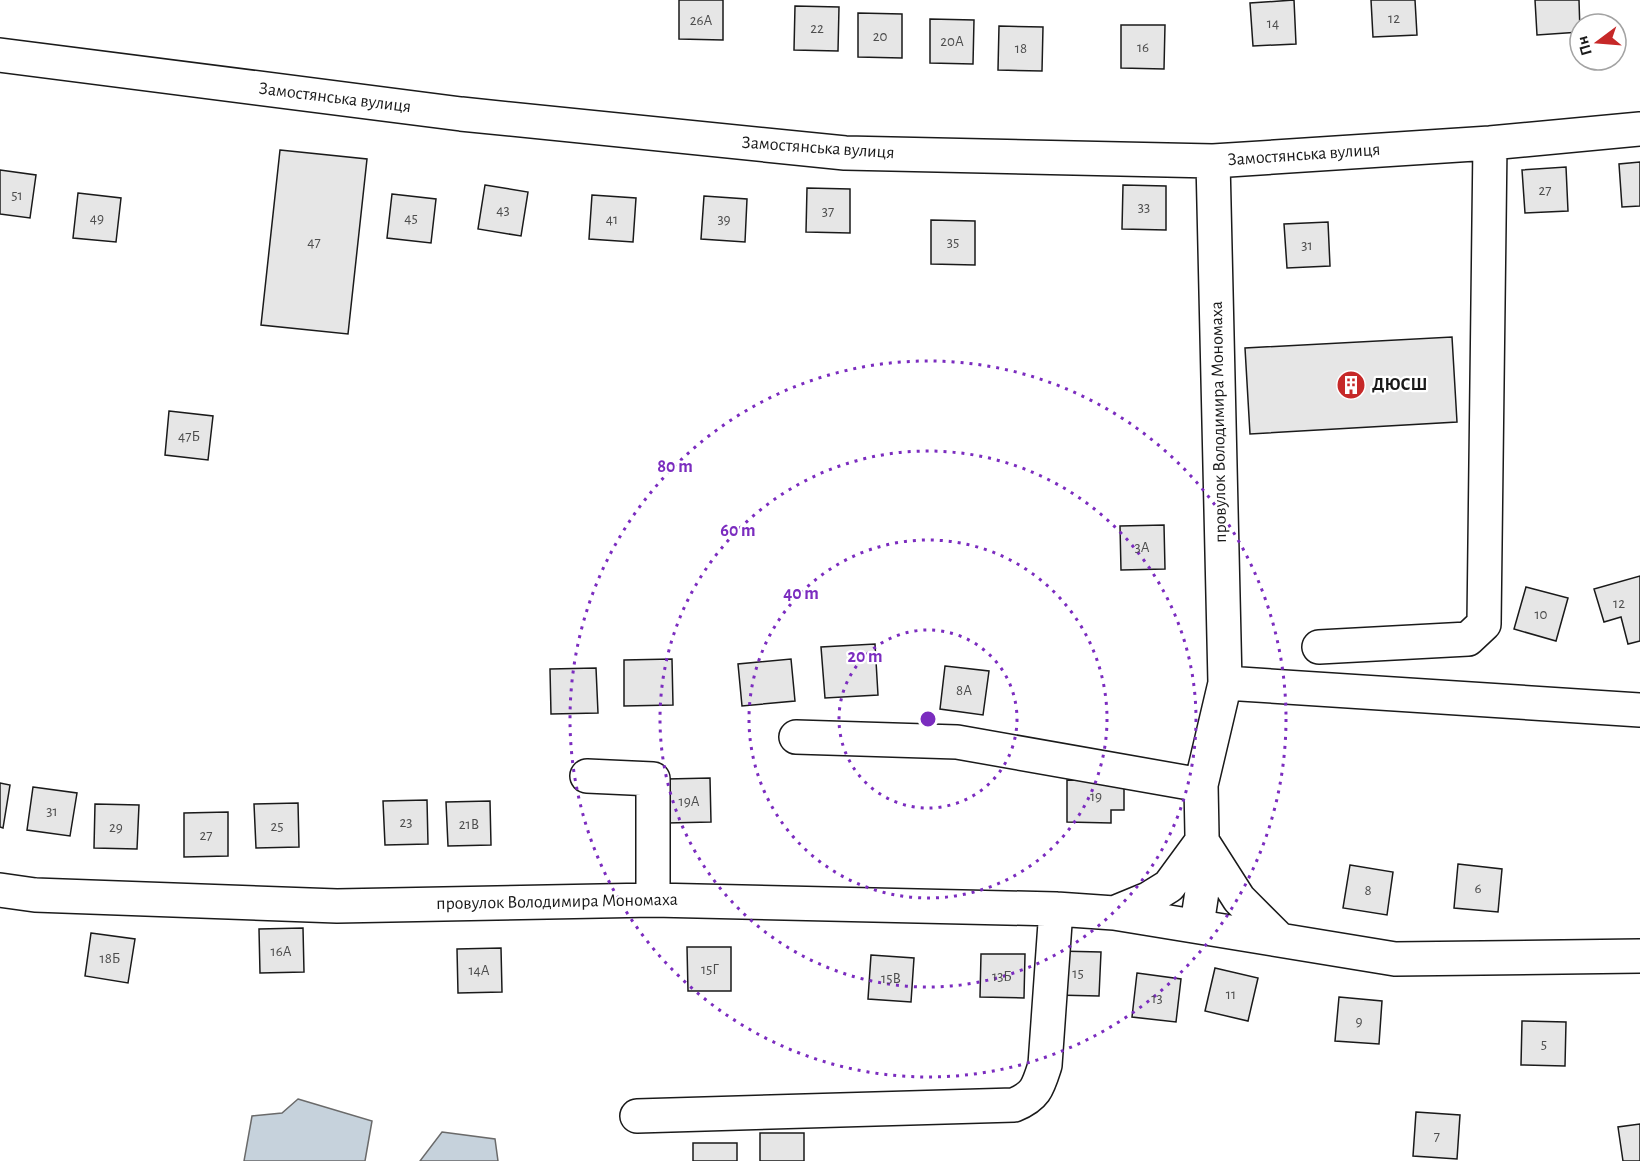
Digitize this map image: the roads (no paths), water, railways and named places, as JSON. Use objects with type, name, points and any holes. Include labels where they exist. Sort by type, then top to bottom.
[{"type":"street","name":"Замостянська вулиця","points":[[0,55],[461,114],[845,153],[1214,161],[1490,143],[1640,129]]},
{"type":"street","points":[[1319,647],[1468,639],[1484,624],[1490,143]]},
{"type":"street","name":"провулок Володимира Мономаха","points":[[1197,925],[1203,885],[1201,785],[1225,683],[1214,161]]},
{"type":"street","points":[[1225,683],[1640,710]]},
{"type":"street","points":[[796,737],[957,742],[1201,785]]},
{"type":"street","points":[[587,776],[653,779],[654,900]]},
{"type":"street","name":"провулок Володимира Мономаха","points":[[1114,913],[1148,899],[1169,886],[1202,841]]},
{"type":"street","points":[[1202,841],[1239,899],[1279,939]]},
{"type":"street","name":"провулок Володимира Мономаха","points":[[0,890],[34,895],[337,906],[654,900],[1056,909],[1114,913],[1197,925],[1395,959],[1640,956]]},
{"type":"street","points":[[638,1116],[1014,1105],[1028,1100],[1039,1086],[1045,1065],[1056,909]]},
{"type":"place","name":"ДЮСШ","points":[[1351,385]]}]
